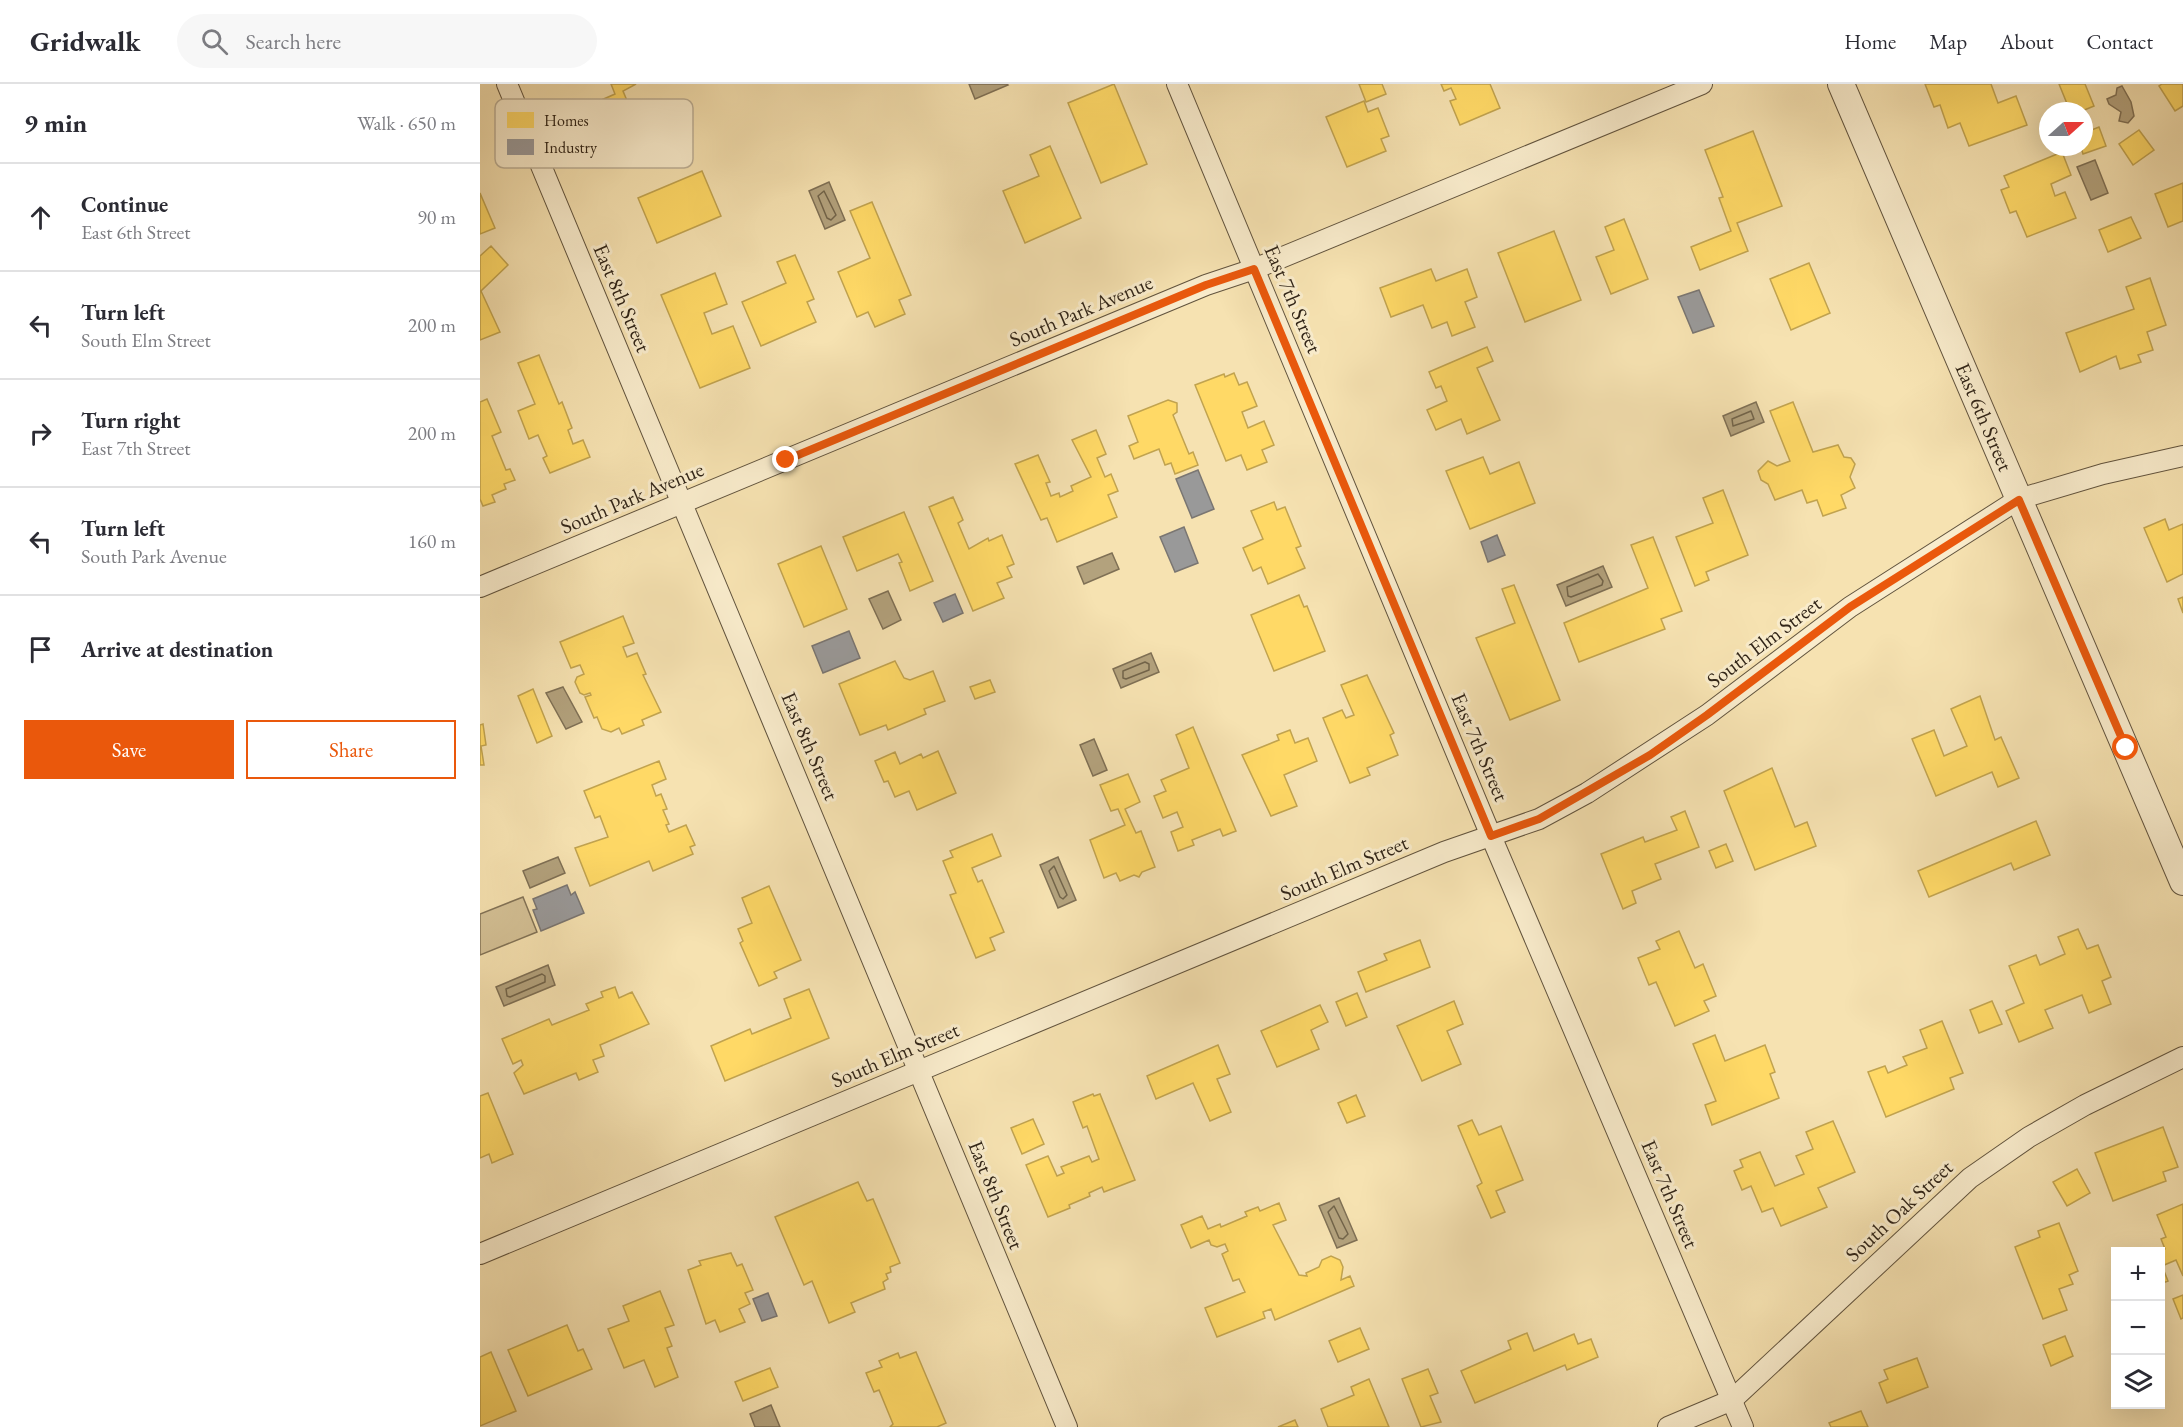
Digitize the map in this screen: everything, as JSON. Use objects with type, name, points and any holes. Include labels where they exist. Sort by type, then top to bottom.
[{"type":"street","name":"East 8th Street","points":[[507,84],[513,99]]},
{"type":"street","name":"East 7th Street","points":[[1177,84],[1491,836],[1743,1427]]},
{"type":"street","name":"South Park Avenue","points":[[480,587],[1206,285],[1254,269],[1702,84]]},
{"type":"street","name":"East 6th Street","points":[[1841,84],[2183,882]]},
{"type":"street","name":"East 8th Street","points":[[542,168],[1067,1427]]},
{"type":"street","name":"South Elm Street","points":[[480,1254],[1444,852],[1539,819],[1650,755],[1850,607],[2019,500],[2103,474],[2183,456]]},
{"type":"street","name":"South Oak Street","points":[[1668,1427],[1732,1400],[1970,1178],[2029,1137],[2085,1105],[2183,1057]]},
{"type":"shaded area","points":[[523,897],[537,932],[480,955],[480,914]]},
{"type":"water","points":[[969,84],[1007,84],[1008,85],[975,99]]},
{"type":"water","points":[[2122,86],[2131,102],[2134,116],[2128,123],[2119,121],[2121,112],[2109,104],[2107,99],[2116,95],[2117,88]]},
{"type":"water","points":[[2095,160],[2108,193],[2091,200],[2077,167]]},
{"type":"water","points":[[829,182],[845,220],[825,229],[809,191]]},
{"type":"water","points":[[1756,402],[1764,422],[1731,436],[1723,416]]},
{"type":"water","points":[[1112,553],[1119,569],[1084,584],[1077,567]]},
{"type":"water","points":[[1603,566],[1612,587],[1566,606],[1557,585]]},
{"type":"water","points":[[888,591],[901,620],[883,629],[869,599]]},
{"type":"water","points":[[1151,653],[1159,672],[1121,688],[1113,669]]},
{"type":"water","points":[[563,687],[582,722],[566,729],[546,693]]},
{"type":"water","points":[[1094,739],[1107,770],[1093,776],[1080,745]]},
{"type":"water","points":[[558,857],[565,873],[530,888],[523,871]]},
{"type":"water","points":[[1058,857],[1076,900],[1058,908],[1040,865]]},
{"type":"water","points":[[548,965],[555,985],[504,1006],[496,987]]},
{"type":"water","points":[[1339,1198],[1357,1240],[1337,1248],[1319,1206]]},
{"type":"water","points":[[771,1405],[780,1427],[755,1427],[750,1414]]},
{"type":"building: Homes","points":[[611,84],[636,84],[623,91],[626,99],[604,99],[615,94]]},
{"type":"building: Homes","points":[[1114,84],[1147,164],[1101,183],[1068,103]]},
{"type":"building: Homes","points":[[1359,84],[1382,84],[1386,94],[1366,102]]},
{"type":"building: Homes","points":[[1441,84],[1490,84],[1500,108],[1460,125],[1450,101],[1456,99],[1451,88],[1444,91]]},
{"type":"building: Homes","points":[[1925,84],[1991,84],[1998,103],[2016,96],[2027,125],[1969,146],[1960,123],[1948,128],[1940,105],[1934,107]]},
{"type":"building: Homes","points":[[2059,84],[2085,84],[2092,102],[2066,102]]},
{"type":"building: Homes","points":[[2183,84],[2183,106],[2175,111],[2159,86]]},
{"type":"building: Homes","points":[[1364,101],[1368,112],[1378,108],[1389,136],[1381,139],[1386,151],[1347,167],[1326,117]]},
{"type":"building: Homes","points":[[2099,127],[2106,146],[2093,151],[2093,129]]},
{"type":"building: Homes","points":[[2139,130],[2154,150],[2133,165],[2119,144]]},
{"type":"building: Homes","points":[[1753,131],[1782,206],[1737,223],[1748,251],[1700,270],[1691,247],[1731,231],[1719,198],[1723,197],[1705,150]]},
{"type":"building: Homes","points":[[1050,146],[1081,218],[1025,243],[1003,191],[1039,176],[1030,155]]},
{"type":"building: Homes","points":[[2052,156],[2064,156],[2071,175],[2051,184],[2055,196],[2065,192],[2076,218],[2027,237],[2016,211],[2010,213],[2001,190],[2009,187],[2004,176]]},
{"type":"building: Homes","points":[[702,171],[721,216],[657,243],[638,198]]},
{"type":"building: Homes","points":[[2183,183],[2183,221],[2168,227],[2155,194]]},
{"type":"building: Homes","points":[[480,193],[495,228],[480,234]]},
{"type":"building: Homes","points":[[872,202],[911,295],[899,300],[905,314],[875,327],[868,312],[857,317],[838,272],[870,258],[850,211]]},
{"type":"building: Homes","points":[[2131,217],[2141,238],[2108,252],[2099,230]]},
{"type":"building: Homes","points":[[1624,219],[1648,279],[1611,294],[1596,257],[1614,250],[1605,227]]},
{"type":"building: Homes","points":[[1554,231],[1581,300],[1525,322],[1498,253]]},
{"type":"building: Homes","points":[[491,246],[508,265],[481,291],[500,332],[480,340],[480,256]]},
{"type":"building: Homes","points":[[795,255],[814,299],[807,302],[816,322],[761,346],[742,302],[786,283],[777,262]]},
{"type":"building: Homes","points":[[1809,263],[1830,313],[1791,330],[1770,279]]},
{"type":"building: Homes","points":[[1431,269],[1436,281],[1467,269],[1477,297],[1465,302],[1475,327],[1452,336],[1447,322],[1432,328],[1423,305],[1391,317],[1380,288]]},
{"type":"building: Homes","points":[[715,273],[727,304],[704,313],[712,334],[733,326],[750,368],[700,388],[661,295]]},
{"type":"building: Homes","points":[[2150,278],[2166,325],[2147,332],[2153,350],[2138,355],[2141,362],[2120,369],[2116,356],[2080,372],[2066,333],[2134,309],[2126,287]]},
{"type":"building: Homes","points":[[1487,347],[1493,361],[1477,368],[1500,420],[1467,434],[1461,419],[1436,430],[1427,410],[1447,401],[1441,386],[1436,388],[1429,372]]},
{"type":"building: Homes","points":[[539,355],[559,404],[562,402],[572,428],[568,430],[573,444],[583,440],[590,457],[550,473],[543,458],[547,456],[538,435],[529,439],[518,411],[535,404],[518,363]]},
{"type":"building: Homes","points":[[1234,373],[1239,385],[1247,382],[1257,406],[1242,412],[1248,428],[1264,421],[1274,445],[1262,450],[1267,462],[1247,470],[1241,455],[1226,461],[1195,385],[1224,374],[1225,377]]},
{"type":"building: Homes","points":[[487,399],[501,432],[492,436],[506,470],[510,469],[515,480],[504,484],[506,489],[492,495],[495,502],[483,506],[480,499],[480,402]]},
{"type":"building: Homes","points":[[1168,400],[1177,403],[1177,412],[1173,415],[1189,454],[1193,452],[1198,465],[1175,474],[1171,463],[1165,465],[1159,449],[1134,459],[1129,446],[1138,442],[1128,416]]},
{"type":"building: Homes","points":[[1793,402],[1813,452],[1838,445],[1844,457],[1851,458],[1855,464],[1850,477],[1855,488],[1841,495],[1846,508],[1823,516],[1817,500],[1807,503],[1802,490],[1775,500],[1768,484],[1761,480],[1758,471],[1768,461],[1777,466],[1790,461],[1770,411]]},
{"type":"building: Homes","points":[[1096,430],[1106,454],[1097,458],[1105,477],[1111,474],[1118,491],[1108,495],[1117,517],[1057,542],[1047,518],[1041,520],[1015,464],[1038,455],[1050,482],[1046,483],[1051,496],[1059,493],[1060,497],[1073,491],[1071,486],[1091,477],[1072,440]]},
{"type":"building: Homes","points":[[1483,457],[1490,474],[1519,462],[1535,503],[1470,529],[1446,471]]},
{"type":"building: Homes","points":[[1723,490],[1748,555],[1706,572],[1709,580],[1695,586],[1676,537],[1713,523],[1703,498]]},
{"type":"building: Homes","points":[[953,497],[963,520],[958,523],[969,549],[988,538],[989,541],[1002,535],[1014,564],[1007,567],[1012,577],[997,583],[1004,598],[973,611],[929,507]]},
{"type":"building: Homes","points":[[1274,502],[1277,510],[1285,507],[1301,546],[1296,548],[1305,568],[1268,584],[1261,567],[1253,571],[1243,548],[1263,539],[1251,511]]},
{"type":"building: Homes","points":[[904,512],[933,581],[910,591],[899,563],[902,562],[898,554],[857,571],[843,537]]},
{"type":"building: Homes","points":[[2165,519],[2169,530],[2183,524],[2183,574],[2167,582],[2144,528]]},
{"type":"building: Homes","points":[[1653,537],[1682,611],[1661,619],[1665,629],[1579,662],[1564,623],[1648,588],[1631,545]]},
{"type":"building: Homes","points":[[821,546],[847,609],[804,627],[778,564]]},
{"type":"building: Homes","points":[[1514,585],[1560,700],[1510,720],[1476,638],[1515,623],[1502,589]]},
{"type":"building: Homes","points":[[1299,595],[1304,607],[1307,606],[1325,651],[1274,671],[1251,615]]},
{"type":"building: Homes","points":[[2183,597],[2183,613],[2178,599]]},
{"type":"building: Homes","points":[[623,616],[634,643],[623,647],[627,657],[637,653],[646,674],[643,675],[661,712],[642,720],[644,725],[622,734],[619,728],[611,732],[602,729],[597,717],[594,718],[585,697],[591,695],[590,693],[584,695],[580,693],[575,682],[577,677],[584,674],[580,665],[571,668],[560,642]]},
{"type":"building: Homes","points":[[895,661],[904,678],[910,680],[933,671],[945,701],[924,709],[926,714],[888,730],[886,725],[860,735],[839,684]]},
{"type":"building: Homes","points":[[1367,675],[1394,733],[1390,735],[1398,755],[1367,768],[1370,775],[1350,783],[1323,718],[1342,710],[1346,718],[1354,715],[1341,685]]},
{"type":"building: Homes","points":[[990,680],[995,692],[975,699],[970,687]]},
{"type":"building: Homes","points":[[533,689],[552,736],[537,743],[518,696]]},
{"type":"building: Homes","points":[[1980,696],[1995,740],[2001,737],[2019,778],[1998,787],[1992,772],[1936,796],[1912,739],[1934,730],[1944,756],[1967,746],[1951,709]]},
{"type":"building: Homes","points":[[483,724],[486,745],[481,746],[484,765],[480,765],[480,725]]},
{"type":"building: Homes","points":[[1193,727],[1236,831],[1223,836],[1220,829],[1192,840],[1194,845],[1178,851],[1171,832],[1183,827],[1177,812],[1163,818],[1154,796],[1166,791],[1161,780],[1189,768],[1176,735]]},
{"type":"building: Homes","points":[[1290,730],[1295,743],[1308,738],[1317,761],[1284,775],[1297,806],[1271,816],[1242,755],[1279,740],[1277,735]]},
{"type":"building: Homes","points":[[938,751],[956,793],[917,810],[909,791],[895,797],[888,781],[884,782],[875,761],[895,752],[900,764],[921,754],[923,758]]},
{"type":"building: Homes","points":[[659,761],[666,779],[652,785],[656,796],[661,794],[667,809],[663,810],[669,824],[666,825],[669,832],[686,825],[695,845],[690,847],[693,854],[653,871],[649,861],[590,886],[575,848],[608,837],[600,816],[595,818],[584,791]]},
{"type":"building: Homes","points":[[1772,768],[1795,827],[1807,822],[1816,846],[1755,870],[1724,791]]},
{"type":"building: Homes","points":[[1128,774],[1140,802],[1125,809],[1136,833],[1141,831],[1155,867],[1142,872],[1139,877],[1134,875],[1120,881],[1116,873],[1104,878],[1090,840],[1125,825],[1118,809],[1111,811],[1100,785]]},
{"type":"building: Homes","points":[[1685,811],[1699,847],[1655,864],[1661,879],[1632,891],[1636,903],[1623,909],[1601,854],[1643,837],[1645,842],[1677,830],[1671,817]]},
{"type":"building: Homes","points":[[2036,821],[2050,855],[2014,870],[2011,863],[1929,897],[1918,871]]},
{"type":"building: Homes","points":[[992,834],[1001,856],[972,868],[978,882],[982,880],[1004,932],[990,938],[995,950],[976,958],[950,895],[956,893],[943,861],[953,857],[950,851]]},
{"type":"building: Homes","points":[[1726,844],[1733,861],[1716,868],[1709,851]]},
{"type":"building: Homes","points":[[769,886],[801,960],[774,972],[777,978],[759,986],[740,943],[743,941],[738,929],[752,923],[742,898]]},
{"type":"building: Homes","points":[[2078,929],[2087,949],[2098,945],[2111,977],[2102,981],[2111,1004],[2089,1013],[2082,995],[2045,1010],[2053,1028],[2019,1042],[2006,1011],[2024,1003],[2009,966],[2036,955],[2040,965],[2065,954],[2058,937]]},
{"type":"building: Homes","points":[[1679,931],[1695,968],[1703,964],[1716,996],[1704,1001],[1709,1011],[1675,1026],[1656,982],[1649,985],[1638,958],[1660,949],[1656,941]]},
{"type":"building: Homes","points":[[1420,940],[1430,967],[1366,992],[1358,972],[1387,960],[1384,954]]},
{"type":"building: Homes","points":[[615,987],[619,998],[632,992],[649,1024],[600,1045],[604,1056],[593,1060],[598,1072],[579,1080],[576,1073],[524,1094],[514,1073],[523,1065],[521,1060],[513,1064],[502,1039],[549,1019],[552,1025],[589,1010],[586,1004],[603,997],[601,992]]},
{"type":"building: Homes","points":[[809,989],[829,1038],[725,1081],[711,1046],[750,1029],[752,1034],[791,1018],[784,999]]},
{"type":"building: Homes","points":[[1357,993],[1367,1017],[1346,1026],[1336,1002]]},
{"type":"building: Homes","points":[[1454,1001],[1463,1024],[1447,1031],[1461,1064],[1422,1081],[1397,1026]]},
{"type":"building: Homes","points":[[1992,1001],[2002,1024],[1979,1033],[1970,1010]]},
{"type":"building: Homes","points":[[1320,1005],[1328,1022],[1311,1030],[1319,1049],[1277,1067],[1261,1031]]},
{"type":"building: Homes","points":[[1942,1021],[1963,1073],[1950,1078],[1954,1089],[1886,1117],[1868,1072],[1885,1066],[1888,1073],[1907,1065],[1903,1057],[1927,1048],[1920,1030]]},
{"type":"building: Homes","points":[[1715,1035],[1725,1061],[1765,1045],[1775,1072],[1770,1074],[1779,1098],[1712,1125],[1705,1105],[1716,1101],[1693,1044]]},
{"type":"building: Homes","points":[[1218,1045],[1230,1074],[1217,1079],[1231,1112],[1210,1121],[1193,1083],[1156,1099],[1147,1076]]},
{"type":"building: Homes","points":[[488,1093],[513,1154],[492,1163],[489,1154],[480,1158],[480,1096]]},
{"type":"building: Homes","points":[[1093,1094],[1094,1096],[1100,1094],[1135,1180],[1104,1192],[1102,1187],[1089,1193],[1090,1196],[1069,1205],[1070,1208],[1048,1217],[1026,1165],[1048,1156],[1057,1176],[1064,1173],[1061,1167],[1089,1156],[1092,1162],[1099,1159],[1087,1126],[1083,1128],[1073,1102]]},
{"type":"building: Homes","points":[[1356,1095],[1365,1116],[1347,1123],[1338,1103]]},
{"type":"building: Homes","points":[[1033,1119],[1044,1144],[1022,1154],[1011,1128]]},
{"type":"building: Homes","points":[[1472,1120],[1479,1135],[1501,1126],[1523,1180],[1496,1191],[1505,1212],[1491,1218],[1477,1186],[1482,1183],[1458,1126]]},
{"type":"building: Homes","points":[[1833,1121],[1855,1172],[1818,1188],[1827,1207],[1781,1226],[1773,1208],[1762,1212],[1751,1186],[1742,1190],[1734,1171],[1743,1167],[1740,1160],[1760,1152],[1775,1186],[1804,1174],[1796,1156],[1813,1149],[1806,1132]]},
{"type":"building: Homes","points":[[2163,1127],[2178,1167],[2163,1172],[2166,1181],[2113,1201],[2095,1153]]},
{"type":"building: Homes","points":[[2077,1169],[2090,1193],[2067,1206],[2053,1182]]},
{"type":"building: Homes","points":[[858,1182],[867,1201],[873,1199],[900,1263],[890,1267],[891,1272],[886,1274],[888,1279],[883,1282],[885,1289],[851,1303],[855,1312],[829,1323],[812,1281],[804,1285],[775,1217]]},
{"type":"building: Homes","points":[[1279,1203],[1286,1220],[1273,1225],[1299,1275],[1307,1276],[1306,1273],[1319,1267],[1322,1260],[1331,1256],[1340,1260],[1343,1267],[1341,1280],[1350,1276],[1354,1286],[1275,1320],[1271,1309],[1263,1312],[1265,1318],[1217,1337],[1205,1308],[1245,1292],[1239,1279],[1233,1281],[1222,1254],[1228,1251],[1225,1244],[1217,1247],[1211,1245],[1209,1240],[1191,1248],[1181,1225],[1202,1216],[1208,1229],[1220,1224],[1221,1227],[1247,1216],[1245,1212],[1258,1207],[1260,1211]]},
{"type":"building: Homes","points":[[2183,1204],[2183,1276],[2176,1260],[2165,1265],[2165,1247],[2161,1239],[2166,1237],[2157,1215]]},
{"type":"building: Homes","points":[[2059,1223],[2078,1271],[2069,1275],[2073,1284],[2059,1289],[2067,1310],[2043,1319],[2015,1247],[2040,1237],[2038,1231]]},
{"type":"building: Homes","points":[[731,1253],[737,1266],[742,1264],[753,1290],[745,1293],[750,1304],[739,1309],[745,1322],[720,1332],[715,1320],[706,1324],[688,1270],[701,1265],[699,1261]]},
{"type":"building: Homes","points":[[660,1291],[674,1325],[665,1328],[672,1346],[667,1348],[678,1377],[655,1387],[644,1360],[624,1368],[608,1329],[629,1321],[623,1306]]},
{"type":"building: Homes","points":[[2183,1295],[2183,1318],[2181,1319],[2173,1299]]},
{"type":"building: Homes","points":[[567,1325],[578,1351],[583,1349],[592,1369],[528,1396],[508,1350]]},
{"type":"building: Homes","points":[[1360,1328],[1369,1349],[1338,1362],[1329,1341]]},
{"type":"building: Homes","points":[[1527,1333],[1534,1351],[1574,1334],[1578,1344],[1591,1339],[1598,1357],[1567,1370],[1565,1365],[1475,1403],[1461,1371],[1511,1349],[1508,1341]]},
{"type":"building: Homes","points":[[2065,1336],[2073,1356],[2051,1366],[2043,1345]]},
{"type":"building: Homes","points":[[491,1352],[516,1411],[480,1426],[480,1357]]},
{"type":"building: Homes","points":[[916,1352],[946,1423],[937,1427],[890,1427],[893,1424],[879,1390],[874,1392],[866,1373],[882,1367],[879,1361],[898,1353],[900,1358]]},
{"type":"building: Homes","points":[[1917,1358],[1928,1387],[1887,1403],[1879,1383],[1888,1379],[1884,1370]]},
{"type":"building: Homes","points":[[770,1368],[778,1387],[743,1401],[735,1382]]},
{"type":"building: Homes","points":[[1428,1369],[1438,1393],[1430,1396],[1441,1422],[1421,1427],[1402,1379]]},
{"type":"building: Homes","points":[[1369,1379],[1389,1427],[1328,1427],[1321,1409],[1354,1395],[1351,1387]]},
{"type":"building: Homes","points":[[1861,1411],[1868,1427],[1831,1427],[1829,1423]]},
{"type":"building: Homes","points":[[1295,1420],[1298,1427],[1278,1427]]},
{"type":"building: Industry","points":[[1699,290],[1714,326],[1693,333],[1678,297]]},
{"type":"building: Industry","points":[[1198,470],[1214,509],[1192,518],[1176,479]]},
{"type":"building: Industry","points":[[1184,527],[1198,563],[1175,572],[1160,537]]},
{"type":"building: Industry","points":[[1497,535],[1505,555],[1488,562],[1481,542]]},
{"type":"building: Industry","points":[[955,594],[963,613],[943,622],[934,603]]},
{"type":"building: Industry","points":[[849,631],[860,658],[823,673],[812,646]]},
{"type":"building: Industry","points":[[567,885],[571,895],[575,892],[584,913],[541,931],[533,910],[537,909],[533,899]]},
{"type":"building: Industry","points":[[768,1293],[777,1316],[762,1321],[753,1299]]},
{"type":"route","points":[[786,460],[1206,285],[1254,269],[1491,836],[1539,819],[1650,755],[1850,607],[2019,500],[2126,748]]}]
